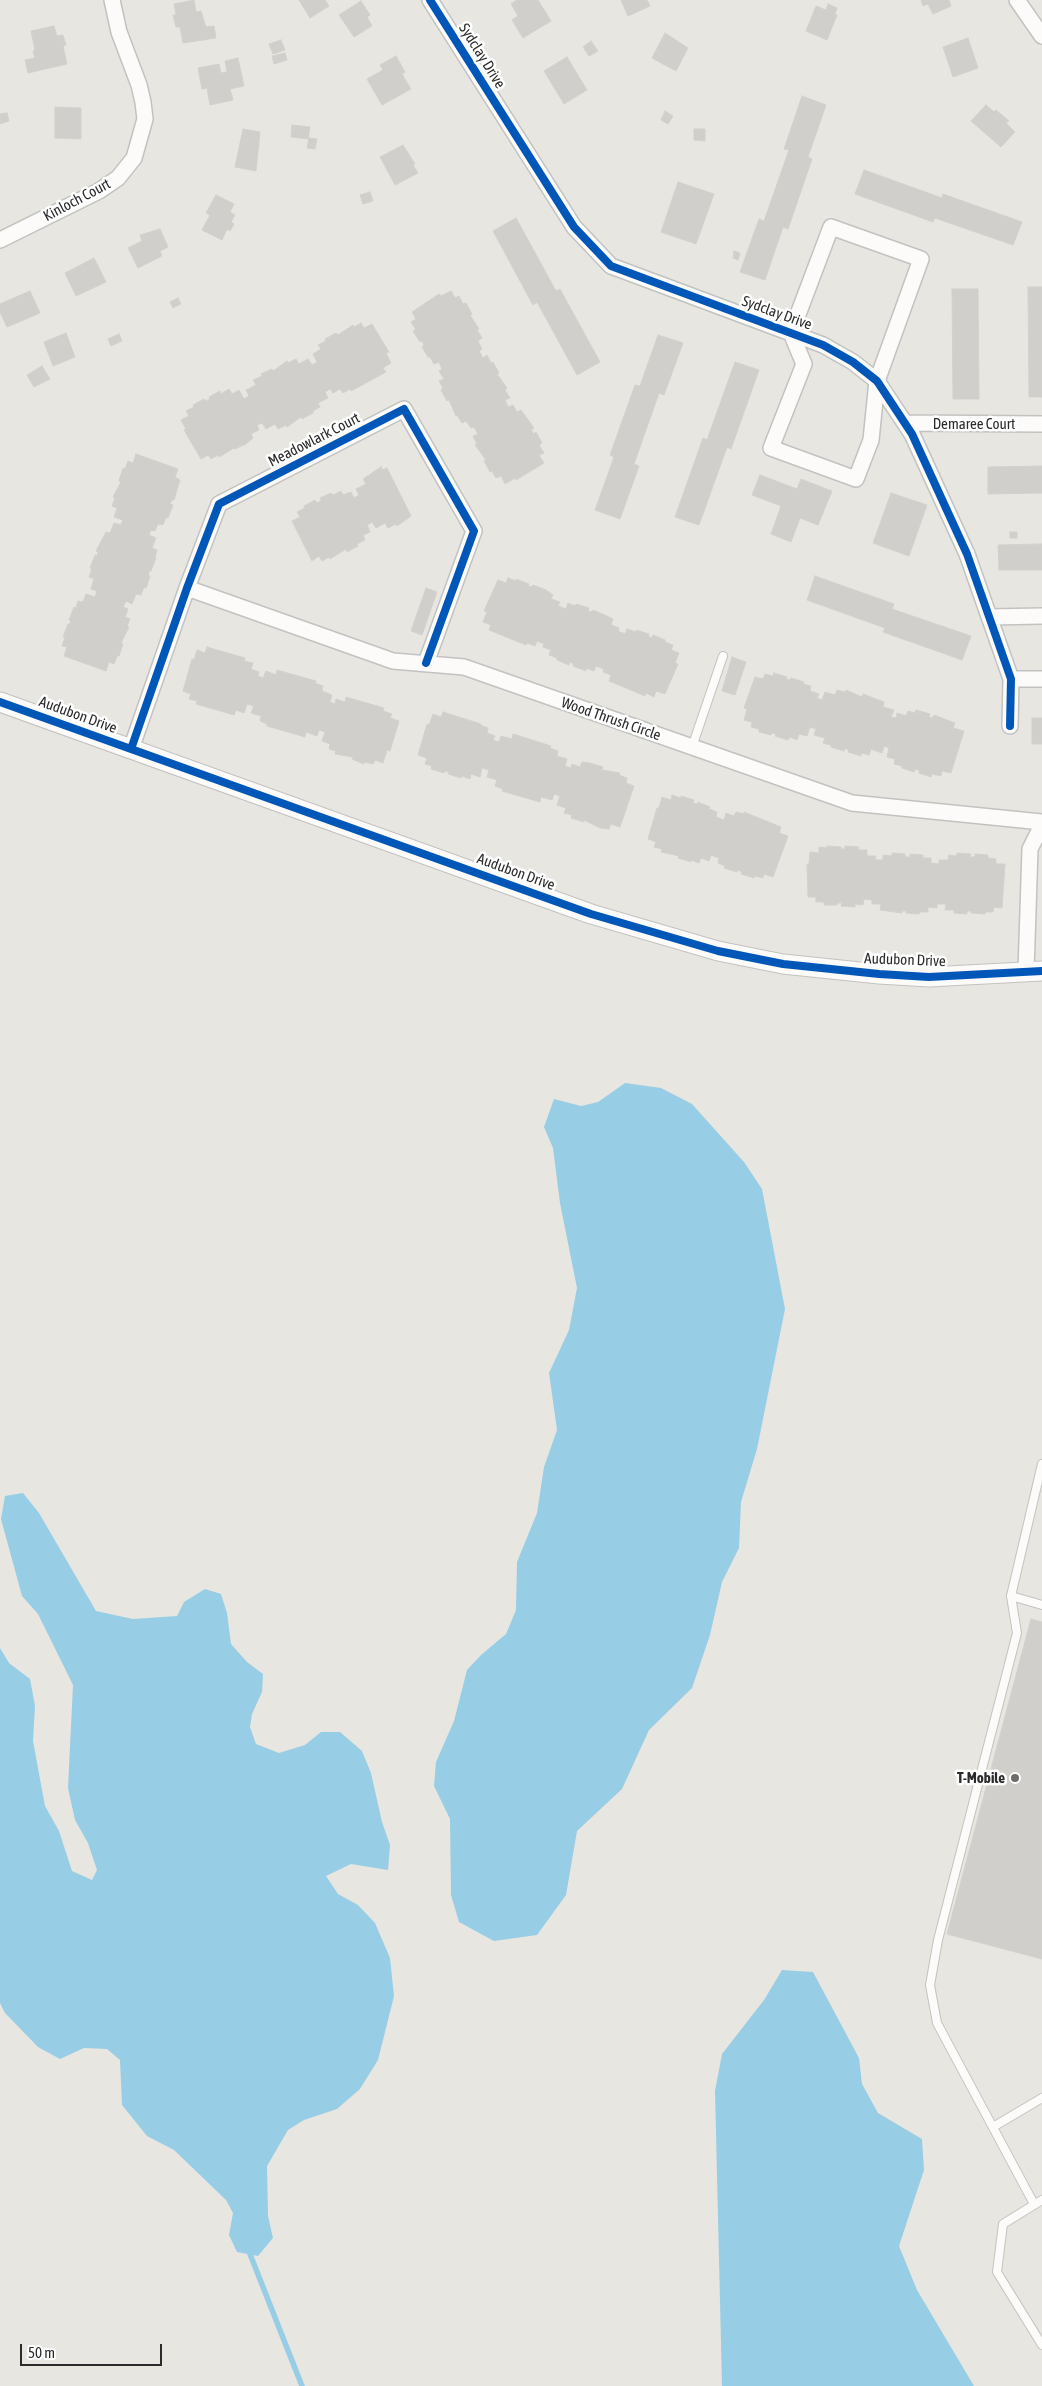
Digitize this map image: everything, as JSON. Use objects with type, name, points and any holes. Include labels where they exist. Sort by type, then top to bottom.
[{"type":"street","name":"Kinloch Court","points":[[0,240],[99,191],[118,178],[134,158],[145,119],[143,102],[139,85],[119,32],[112,0]]},
{"type":"street","name":"Sydclay Drive","points":[[430,0],[574,227],[611,266],[823,345],[853,362],[877,380],[906,424],[967,554],[1011,679],[1010,726]]},
{"type":"street","points":[[1017,0],[1042,36]]},
{"type":"street","points":[[831,227],[921,259],[877,380],[871,440],[856,479],[771,448],[804,364],[791,333],[831,227]]},
{"type":"street","name":"Meadowlark Court","points":[[130,749],[219,504],[404,409],[474,531],[426,663]]},
{"type":"street","name":"Demaree Court","points":[[906,424],[1042,424]]},
{"type":"street","name":"Wood Thrush Circle","points":[[187,588],[394,661],[464,667],[852,803],[1042,824],[1030,849],[1034,971]]},
{"type":"street","points":[[990,617],[1042,616]]},
{"type":"street","points":[[1011,679],[1042,678]]},
{"type":"street","name":"Audubon Drive","points":[[0,702],[591,914],[718,951],[784,964],[879,974],[929,977],[1034,971]]},
{"type":"lane","points":[[692,747],[723,656]]},
{"type":"lane","points":[[1034,2204],[937,2023],[930,1986],[938,1940],[1016,1633],[1010,1596],[1042,1464]]},
{"type":"lane","points":[[1010,1596],[1042,1606]]},
{"type":"lane","points":[[993,2127],[1042,2098]]},
{"type":"lane","points":[[1042,2200],[1003,2224],[997,2272],[1042,2345]]},
{"type":"water","points":[[625,1083],[661,1088],[692,1104],[744,1162],[762,1189],[785,1309],[757,1449],[741,1502],[739,1548],[722,1582],[710,1635],[692,1688],[649,1730],[622,1789],[577,1831],[566,1895],[537,1935],[494,1941],[459,1922],[451,1895],[450,1819],[434,1786],[436,1762],[454,1721],[467,1670],[481,1655],[506,1634],[516,1610],[517,1562],[537,1513],[544,1467],[557,1430],[549,1373],[569,1330],[577,1288],[560,1203],[553,1148],[544,1127],[554,1099],[581,1106],[598,1102]]},
{"type":"water","points":[[23,1493],[39,1513],[96,1611],[133,1619],[177,1616],[184,1602],[205,1589],[221,1594],[227,1613],[231,1644],[247,1662],[263,1674],[262,1692],[252,1714],[250,1727],[256,1744],[279,1753],[305,1745],[321,1732],[340,1732],[362,1751],[371,1773],[382,1822],[390,1845],[388,1870],[351,1864],[326,1876],[338,1894],[358,1905],[375,1923],[390,1958],[394,1996],[378,2060],[360,2089],[337,2109],[304,2120],[288,2130],[267,2166],[268,2216],[273,2238],[258,2256],[237,2252],[229,2235],[233,2213],[226,2200],[174,2150],[147,2136],[122,2105],[120,2060],[107,2049],[84,2048],[60,2059],[38,2047],[5,2013],[0,2003],[0,1648],[9,1663],[30,1679],[35,1706],[33,1741],[45,1806],[59,1831],[72,1871],[92,1880],[97,1870],[88,1843],[75,1820],[68,1788],[73,1685],[38,1614],[22,1596],[1,1519],[5,1496]]},
{"type":"water","points":[[782,1970],[813,1972],[859,2058],[862,2084],[878,2113],[922,2139],[924,2170],[899,2246],[917,2290],[974,2386],[722,2386],[715,2091],[722,2054],[764,2000]]},
{"type":"building","points":[[194,0],[196,12],[201,11],[206,27],[214,26],[216,38],[183,43],[180,27],[176,27],[173,15],[176,15],[174,4]]},
{"type":"building","points":[[299,0],[325,0],[329,6],[310,18]]},
{"type":"building","points":[[517,0],[538,0],[551,21],[523,38],[512,20],[518,16],[511,4]]},
{"type":"building","points":[[621,0],[647,0],[650,6],[628,16]]},
{"type":"building","points":[[921,0],[949,0],[951,6],[933,14],[928,4],[923,6]]},
{"type":"building","points":[[361,1],[370,15],[367,17],[372,26],[354,37],[339,15]]},
{"type":"building","points":[[828,4],[837,8],[835,14],[837,15],[827,40],[806,31],[816,6],[826,10]]},
{"type":"building","points":[[54,26],[57,36],[63,35],[66,45],[63,46],[67,64],[28,73],[25,60],[35,58],[31,31]]},
{"type":"building","points":[[665,33],[688,48],[676,71],[652,58]]},
{"type":"building","points":[[968,38],[978,68],[953,77],[943,47]]},
{"type":"building","points":[[281,40],[285,50],[273,54],[269,44]]},
{"type":"building","points":[[591,41],[598,51],[589,56],[583,47]]},
{"type":"building","points":[[285,53],[287,60],[274,64],[272,56]]},
{"type":"building","points":[[396,56],[405,72],[402,74],[411,89],[382,105],[367,79],[383,70],[380,65]]},
{"type":"building","points":[[567,57],[587,90],[564,104],[544,71]]},
{"type":"building","points":[[238,58],[244,86],[230,89],[233,100],[210,105],[207,88],[202,89],[198,68],[219,64],[221,73],[227,72],[225,61]]},
{"type":"building","points":[[802,96],[826,105],[808,157],[812,159],[788,229],[783,227],[765,280],[740,272],[759,219],[764,221],[789,150],[784,149]]},
{"type":"building","points":[[986,105],[994,112],[996,110],[1009,121],[1006,123],[1015,132],[1001,147],[971,121]]},
{"type":"building","points":[[55,107],[81,108],[81,139],[55,138]]},
{"type":"building","points":[[665,111],[673,116],[668,124],[661,120]]},
{"type":"building","points":[[7,113],[9,121],[0,124],[0,114]]},
{"type":"building","points":[[292,125],[310,127],[308,139],[291,137]]},
{"type":"building","points":[[243,129],[260,132],[256,171],[235,167]]},
{"type":"building","points":[[694,129],[705,129],[705,141],[694,140]]},
{"type":"building","points":[[309,138],[317,139],[315,149],[307,148]]},
{"type":"building","points":[[403,145],[415,164],[413,165],[418,173],[395,185],[380,157]]},
{"type":"building","points":[[864,170],[942,198],[943,194],[1022,222],[1013,245],[935,218],[933,222],[855,194]]},
{"type":"building","points":[[678,182],[714,194],[696,244],[661,232]]},
{"type":"building","points":[[370,192],[373,201],[363,204],[360,195]]},
{"type":"building","points":[[216,195],[234,204],[230,212],[235,215],[231,222],[234,224],[230,231],[227,229],[222,240],[202,230],[210,215],[206,213]]},
{"type":"building","points":[[516,218],[556,291],[560,289],[600,362],[577,375],[537,302],[533,305],[493,231]]},
{"type":"building","points":[[160,229],[168,247],[160,251],[162,256],[138,268],[128,248],[142,241],[140,235]]},
{"type":"building","points":[[734,251],[740,253],[738,260],[733,258]]},
{"type":"building","points":[[94,258],[106,282],[76,296],[65,273]]},
{"type":"building","points":[[1028,287],[1042,287],[1042,397],[1029,397]]},
{"type":"building","points":[[952,289],[978,289],[979,399],[953,399]]},
{"type":"building","points":[[30,291],[40,313],[7,327],[0,312],[0,304]]},
{"type":"building","points":[[451,291],[455,298],[459,296],[463,304],[466,303],[472,314],[470,315],[479,329],[477,330],[482,338],[478,341],[482,349],[479,351],[483,358],[487,355],[491,363],[493,362],[499,373],[497,374],[507,388],[505,390],[510,398],[505,400],[508,407],[513,405],[517,412],[521,410],[534,428],[531,430],[534,434],[536,432],[542,443],[539,445],[544,453],[539,455],[544,463],[516,480],[515,478],[505,484],[501,476],[496,478],[492,471],[490,472],[484,461],[486,460],[475,445],[477,444],[473,436],[478,434],[474,427],[471,428],[466,421],[462,423],[456,416],[449,400],[447,401],[441,390],[443,388],[439,381],[444,379],[439,371],[442,369],[439,362],[434,364],[430,357],[428,357],[422,347],[424,345],[422,341],[420,342],[413,331],[416,330],[411,322],[416,319],[412,312],[439,294],[441,296]]},
{"type":"building","points":[[178,298],[181,304],[173,308],[170,302]]},
{"type":"building","points":[[361,323],[364,328],[372,324],[389,352],[386,353],[391,363],[383,368],[386,372],[351,391],[350,389],[343,393],[340,389],[333,393],[330,389],[325,392],[328,398],[318,403],[320,407],[302,419],[301,417],[287,427],[286,425],[278,429],[275,424],[266,429],[262,423],[257,425],[259,430],[251,434],[253,438],[246,444],[234,448],[219,457],[218,455],[211,459],[208,455],[201,459],[184,430],[186,429],[181,420],[189,416],[186,411],[194,407],[193,405],[204,399],[206,401],[210,399],[209,397],[220,391],[221,394],[229,389],[232,394],[239,390],[244,399],[249,396],[246,390],[256,385],[253,380],[262,376],[261,374],[272,369],[273,371],[287,361],[288,363],[296,359],[299,364],[308,359],[312,365],[317,362],[313,354],[321,349],[318,345],[326,341],[325,339],[336,333],[338,335],[353,325],[354,327]]},
{"type":"building","points":[[66,333],[75,357],[53,366],[44,342]]},
{"type":"building","points":[[119,334],[122,341],[111,346],[108,339]]},
{"type":"building","points":[[658,335],[683,343],[664,395],[659,393],[634,464],[639,466],[620,519],[595,510],[614,457],[610,455],[635,385],[640,386]]},
{"type":"building","points":[[735,362],[759,370],[731,449],[727,447],[699,525],[675,517],[703,438],[707,440]]},
{"type":"building","points":[[42,366],[50,379],[34,387],[27,375]]},
{"type":"building","points":[[136,454],[178,469],[175,477],[180,480],[174,500],[170,504],[173,505],[168,518],[166,517],[163,525],[158,524],[155,531],[151,530],[149,535],[156,538],[152,548],[157,550],[156,558],[148,575],[150,576],[146,588],[144,587],[141,595],[136,594],[132,604],[126,601],[123,607],[128,609],[125,617],[130,619],[127,626],[129,627],[121,643],[123,644],[119,656],[117,656],[114,664],[109,662],[106,671],[64,656],[67,647],[62,646],[65,637],[63,637],[78,601],[83,602],[86,594],[95,597],[97,591],[91,589],[94,579],[89,577],[92,569],[90,568],[95,555],[97,556],[98,552],[96,551],[106,532],[110,533],[114,523],[121,525],[123,520],[114,517],[117,508],[112,506],[115,498],[113,497],[121,482],[119,481],[123,468],[125,469],[128,461],[133,463]]},
{"type":"building","points":[[1042,466],[1042,493],[988,494],[988,467]]},
{"type":"building","points":[[381,467],[382,470],[387,468],[411,516],[397,526],[396,524],[388,528],[385,523],[376,528],[372,522],[367,525],[370,532],[363,535],[365,540],[357,544],[358,546],[347,552],[346,549],[330,559],[329,557],[322,561],[319,556],[312,561],[292,521],[300,517],[297,512],[315,500],[317,503],[321,501],[320,498],[331,493],[333,495],[341,491],[343,495],[351,492],[354,498],[359,495],[356,489],[366,484],[363,479]]},
{"type":"building","points":[[760,475],[797,489],[801,479],[832,491],[818,525],[800,518],[791,542],[771,534],[781,506],[752,495]]},
{"type":"building","points":[[891,493],[927,505],[909,556],[873,543]]},
{"type":"building","points":[[1010,532],[1017,532],[1017,538],[1010,538]]},
{"type":"building","points":[[1042,544],[1042,570],[999,570],[998,545]]},
{"type":"building","points":[[815,576],[894,604],[892,609],[971,636],[962,660],[883,632],[885,628],[807,600]]},
{"type":"building","points":[[508,578],[529,584],[528,586],[532,587],[533,585],[546,590],[553,595],[551,599],[560,602],[558,606],[566,609],[568,603],[575,606],[576,604],[589,608],[588,611],[592,612],[593,610],[605,615],[613,619],[611,625],[619,628],[618,631],[625,634],[627,629],[636,632],[636,630],[649,634],[648,636],[652,638],[653,635],[673,645],[671,650],[679,653],[675,663],[678,664],[665,694],[656,691],[654,697],[646,693],[645,696],[609,681],[611,675],[603,672],[604,669],[596,666],[594,671],[586,668],[586,671],[573,666],[574,664],[570,662],[569,665],[557,660],[557,658],[549,655],[551,650],[543,647],[544,644],[537,641],[535,646],[527,643],[526,645],[489,630],[491,625],[483,622],[487,612],[484,611],[498,580],[506,583]]},
{"type":"building","points":[[426,588],[437,592],[422,635],[411,631]]},
{"type":"building","points":[[207,647],[245,658],[244,661],[253,663],[251,669],[259,672],[258,676],[263,678],[266,671],[276,675],[277,670],[316,681],[315,683],[323,686],[322,691],[332,695],[330,702],[335,704],[336,699],[345,702],[346,697],[384,708],[383,711],[392,714],[390,718],[399,721],[390,751],[387,750],[383,763],[375,760],[373,764],[365,762],[364,764],[352,759],[353,757],[335,754],[336,751],[329,749],[330,744],[322,741],[325,732],[319,730],[317,736],[306,732],[305,737],[267,726],[267,724],[260,721],[261,716],[251,713],[254,706],[247,704],[244,713],[236,710],[234,715],[196,704],[197,701],[189,699],[191,694],[183,691],[192,659],[194,660],[197,650],[205,653]]},
{"type":"building","points":[[732,657],[746,662],[735,695],[722,691]]},
{"type":"building","points":[[774,673],[787,677],[786,679],[790,680],[791,678],[804,682],[803,684],[811,686],[810,691],[819,694],[817,698],[822,700],[825,692],[835,695],[837,690],[845,692],[846,690],[862,697],[863,694],[884,702],[883,707],[894,710],[891,717],[896,718],[897,713],[906,716],[908,711],[915,713],[916,710],[930,714],[929,717],[933,718],[934,715],[955,723],[953,728],[964,731],[951,773],[942,771],[941,776],[932,774],[931,777],[919,773],[919,770],[915,769],[914,772],[902,768],[902,766],[894,764],[895,759],[887,757],[889,748],[884,746],[882,753],[871,749],[869,755],[861,753],[861,756],[848,752],[849,750],[845,748],[844,751],[831,747],[831,745],[823,743],[825,738],[814,735],[816,729],[810,727],[807,736],[799,734],[797,740],[790,737],[788,740],[775,736],[776,734],[772,733],[771,735],[759,732],[759,729],[751,727],[752,722],[744,720],[747,709],[744,708],[755,677],[763,679],[765,674],[773,676]]},
{"type":"building","points":[[443,712],[481,724],[488,728],[487,733],[495,736],[493,740],[499,742],[501,736],[512,739],[513,734],[551,746],[550,748],[558,751],[557,756],[567,759],[565,766],[571,768],[572,764],[580,767],[582,762],[590,763],[603,767],[602,770],[620,773],[619,775],[627,778],[626,783],[634,786],[620,827],[611,824],[609,829],[600,828],[584,820],[584,822],[571,818],[572,815],[564,813],[566,808],[557,805],[560,796],[554,794],[552,800],[541,797],[540,802],[502,791],[503,789],[495,786],[497,780],[487,777],[489,770],[482,768],[480,777],[471,774],[470,779],[448,774],[449,772],[445,771],[444,773],[431,769],[432,766],[425,764],[427,758],[418,755],[427,724],[429,725],[433,714],[441,717]]},
{"type":"building","points":[[1032,718],[1042,718],[1042,744],[1032,744]]},
{"type":"building","points":[[672,795],[694,800],[693,803],[697,804],[698,802],[710,807],[709,809],[717,812],[716,817],[724,820],[726,813],[734,816],[736,812],[744,814],[744,812],[781,827],[779,833],[788,836],[773,877],[764,874],[763,878],[755,876],[754,878],[741,874],[742,872],[738,870],[737,872],[724,868],[725,866],[718,863],[719,858],[711,855],[709,861],[701,858],[699,863],[691,860],[691,862],[678,858],[679,856],[661,852],[662,849],[654,847],[656,842],[648,839],[657,808],[659,808],[662,797],[671,800]]},
{"type":"building","points":[[827,846],[841,847],[841,849],[845,849],[845,846],[859,847],[858,850],[867,850],[867,856],[876,856],[875,860],[883,860],[883,855],[892,856],[892,853],[905,854],[905,857],[910,857],[910,854],[923,855],[923,858],[931,858],[931,863],[939,864],[939,860],[948,860],[949,855],[957,856],[957,853],[971,854],[970,857],[975,857],[975,854],[988,855],[988,858],[996,859],[996,864],[1005,864],[1002,908],[994,907],[993,912],[985,912],[985,914],[967,911],[967,914],[954,913],[954,910],[945,910],[946,904],[937,904],[937,908],[928,907],[928,912],[920,912],[919,914],[906,913],[906,911],[902,911],[902,913],[880,910],[881,904],[872,904],[872,900],[864,899],[863,905],[855,904],[855,907],[841,906],[842,903],[824,905],[824,902],[816,902],[816,897],[808,897],[807,864],[809,864],[810,852],[819,853],[819,847],[827,848]]},
{"type":"building","name":"T-Mobile","points":[[1031,1619],[1042,1622],[1042,1959],[947,1934]]},
{"type":"waterway","points":[[250,2254],[302,2386]]},
{"type":"cycle path","points":[[430,0],[574,227],[611,266],[823,345],[853,362],[877,381],[912,434],[967,554],[1011,679],[1010,726]]},
{"type":"cycle path","points":[[131,749],[187,588],[219,504],[404,409],[474,531],[426,663]]},
{"type":"cycle path","points":[[0,702],[591,914],[718,951],[783,964],[879,974],[929,977],[1042,971]]},
{"type":"place","name":"T-Mobile","points":[[1015,1778]]}]
